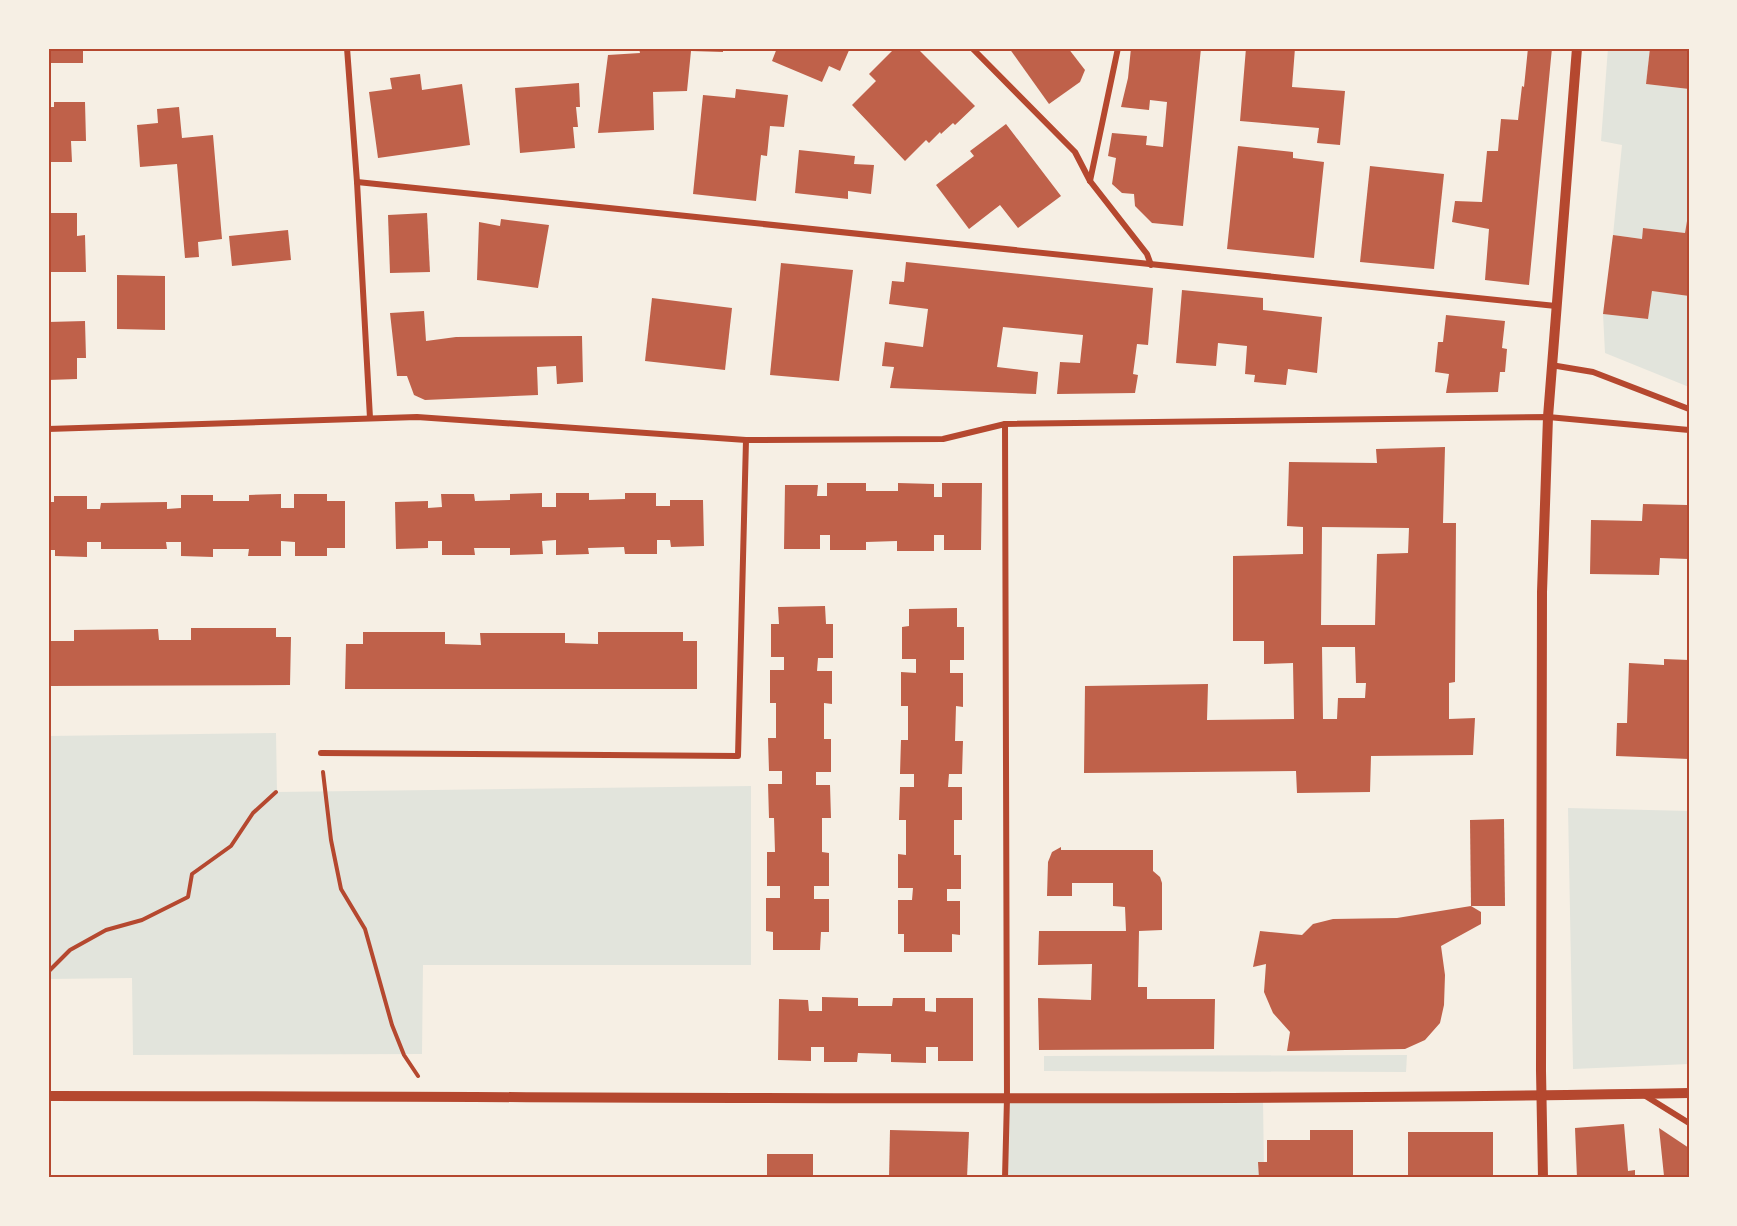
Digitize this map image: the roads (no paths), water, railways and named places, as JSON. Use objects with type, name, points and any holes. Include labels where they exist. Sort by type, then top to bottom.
[{"type":"street","points":[[347,48],[370,418]]},
{"type":"street","points":[[972,48],[1075,152],[1090,181],[1147,254],[1151,265]]},
{"type":"street","points":[[1090,181],[1118,48]]},
{"type":"street","points":[[1543,1178],[1541,1096],[1542,592],[1551,365],[1577,48]]},
{"type":"street","points":[[357,182],[1556,306]]},
{"type":"street","points":[[1551,365],[1593,372],[1689,409]]},
{"type":"street","points":[[48,429],[417,417],[746,440],[943,439],[1005,424],[1548,417],[1689,430]]},
{"type":"street","points":[[1005,424],[1007,1098],[1005,1178]]},
{"type":"street","points":[[321,753],[738,756],[746,440]]},
{"type":"street","points":[[48,1096],[1007,1098],[1541,1096],[1689,1093]]},
{"type":"street","points":[[1641,1094],[1689,1123]]}]
